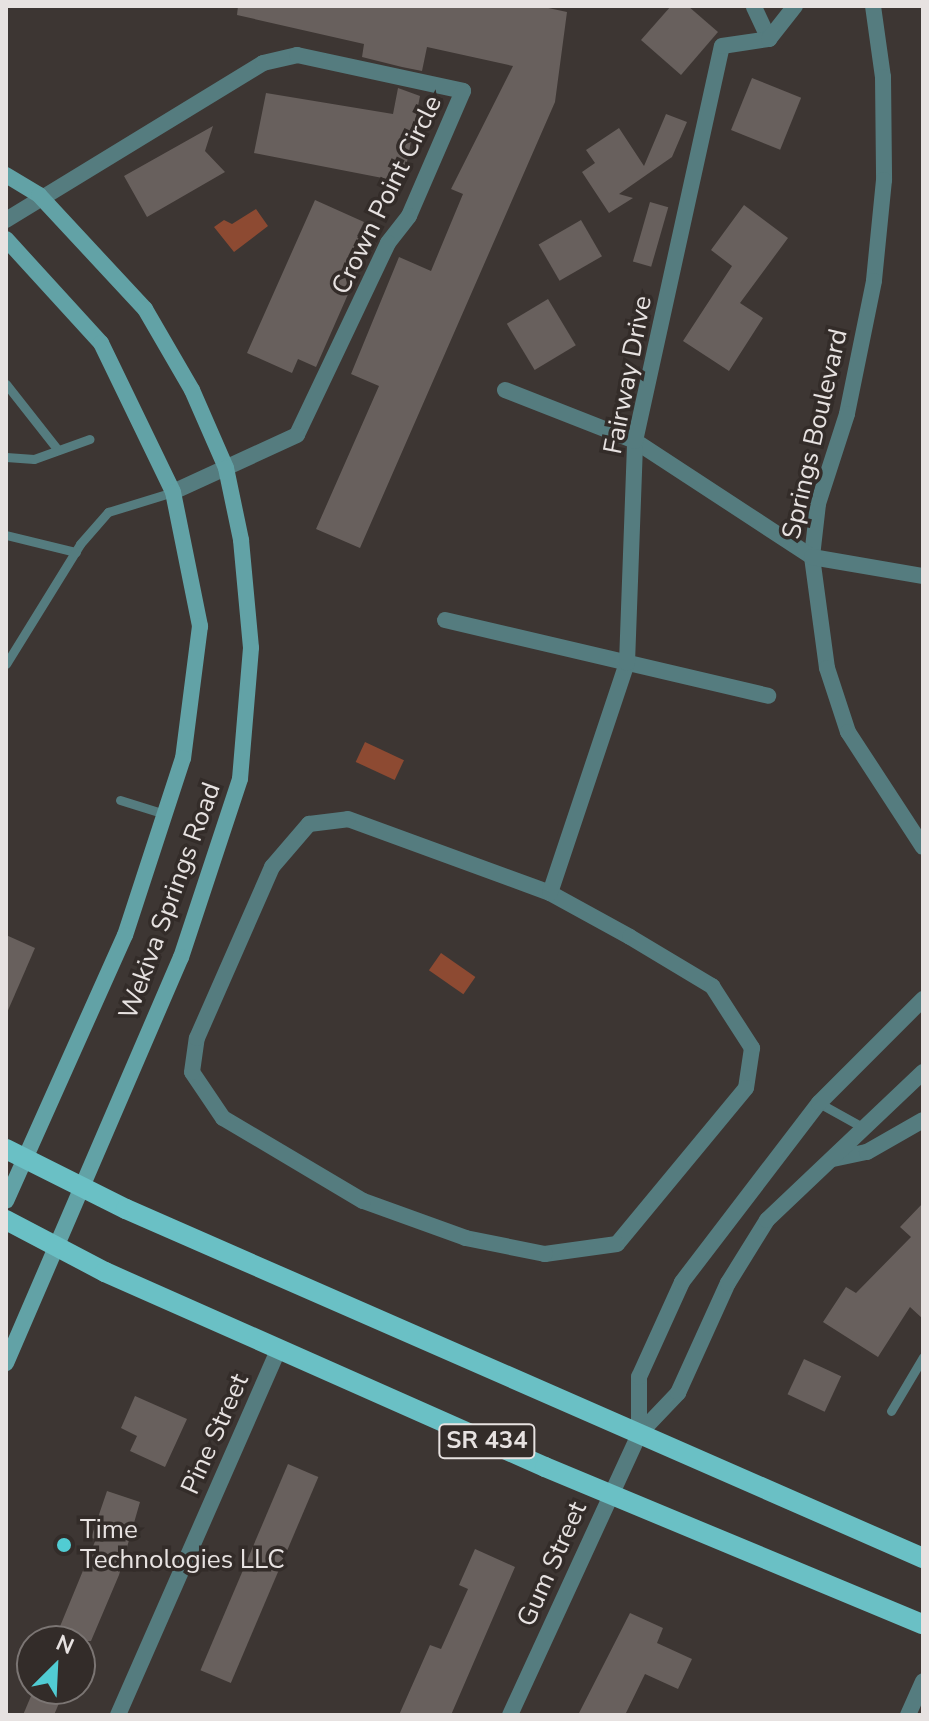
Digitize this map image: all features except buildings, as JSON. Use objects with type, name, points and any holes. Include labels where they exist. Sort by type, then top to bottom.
[{"type":"main road","name":"Wekiva Springs Road","points":[[6,175],[39,195],[145,309],[226,468],[241,540],[251,648],[240,779],[181,957],[80,1185],[6,1363]]},
{"type":"main road","name":"Wekiva Springs Road","points":[[6,239],[101,343],[173,492],[200,626],[183,758],[125,935],[15,1153],[6,1201]]},
{"type":"main road","name":"SR 434","points":[[15,1153],[80,1185],[923,1558]]},
{"type":"main road","name":"SR 434","points":[[6,1220],[55,1246],[279,1348],[610,1494],[923,1624]]},
{"type":"street","points":[[754,7],[769,39],[795,6]]},
{"type":"street","name":"Springs Boulevard","points":[[873,6],[883,77],[884,165],[874,281],[847,414],[818,504],[812,557],[827,668],[848,732],[923,847]]},
{"type":"street","name":"Fairway Drive","points":[[550,893],[627,663],[635,441],[722,46],[769,39]]},
{"type":"street","name":"Crown Point Circle","points":[[6,220],[39,195],[263,63],[297,55],[463,91],[409,216],[388,243],[297,435],[173,492]]},
{"type":"street","points":[[505,390],[635,441],[812,557],[923,576]]},
{"type":"street","points":[[445,620],[768,696]]},
{"type":"street","points":[[348,819],[550,893],[712,986],[752,1048],[746,1088],[617,1244],[545,1254],[466,1238],[363,1201],[223,1118],[192,1072],[197,1038],[272,867],[309,824],[348,819]]},
{"type":"street","points":[[639,1434],[639,1377],[682,1282],[819,1103],[923,999]]},
{"type":"street","points":[[639,1434],[678,1393],[728,1283],[767,1220],[923,1072]]},
{"type":"street","points":[[832,1159],[867,1152],[923,1120]]},
{"type":"street","name":"Pine Street","points":[[118,1715],[279,1348]]},
{"type":"street","name":"Gum Street","points":[[510,1715],[639,1434]]},
{"type":"street","points":[[908,1715],[923,1681]]},
{"type":"lane","points":[[6,384],[58,450]]},
{"type":"lane","points":[[6,457],[34,459],[90,439]]},
{"type":"lane","points":[[6,664],[76,552],[108,512],[173,492]]},
{"type":"lane","points":[[6,535],[76,552]]},
{"type":"lane","points":[[120,800],[165,814]]},
{"type":"lane","points":[[819,1103],[864,1128]]},
{"type":"lane","points":[[891,1411],[923,1357]]},
{"type":"shaded area","points":[[256,209],[268,226],[234,252],[214,227],[224,220],[232,224]]},
{"type":"shaded area","points":[[365,742],[404,760],[395,780],[356,762]]},
{"type":"shaded area","points":[[441,953],[475,977],[463,994],[429,970]]},
{"type":"place","name":"Time Technologies LLC","points":[[64,1545]]}]
